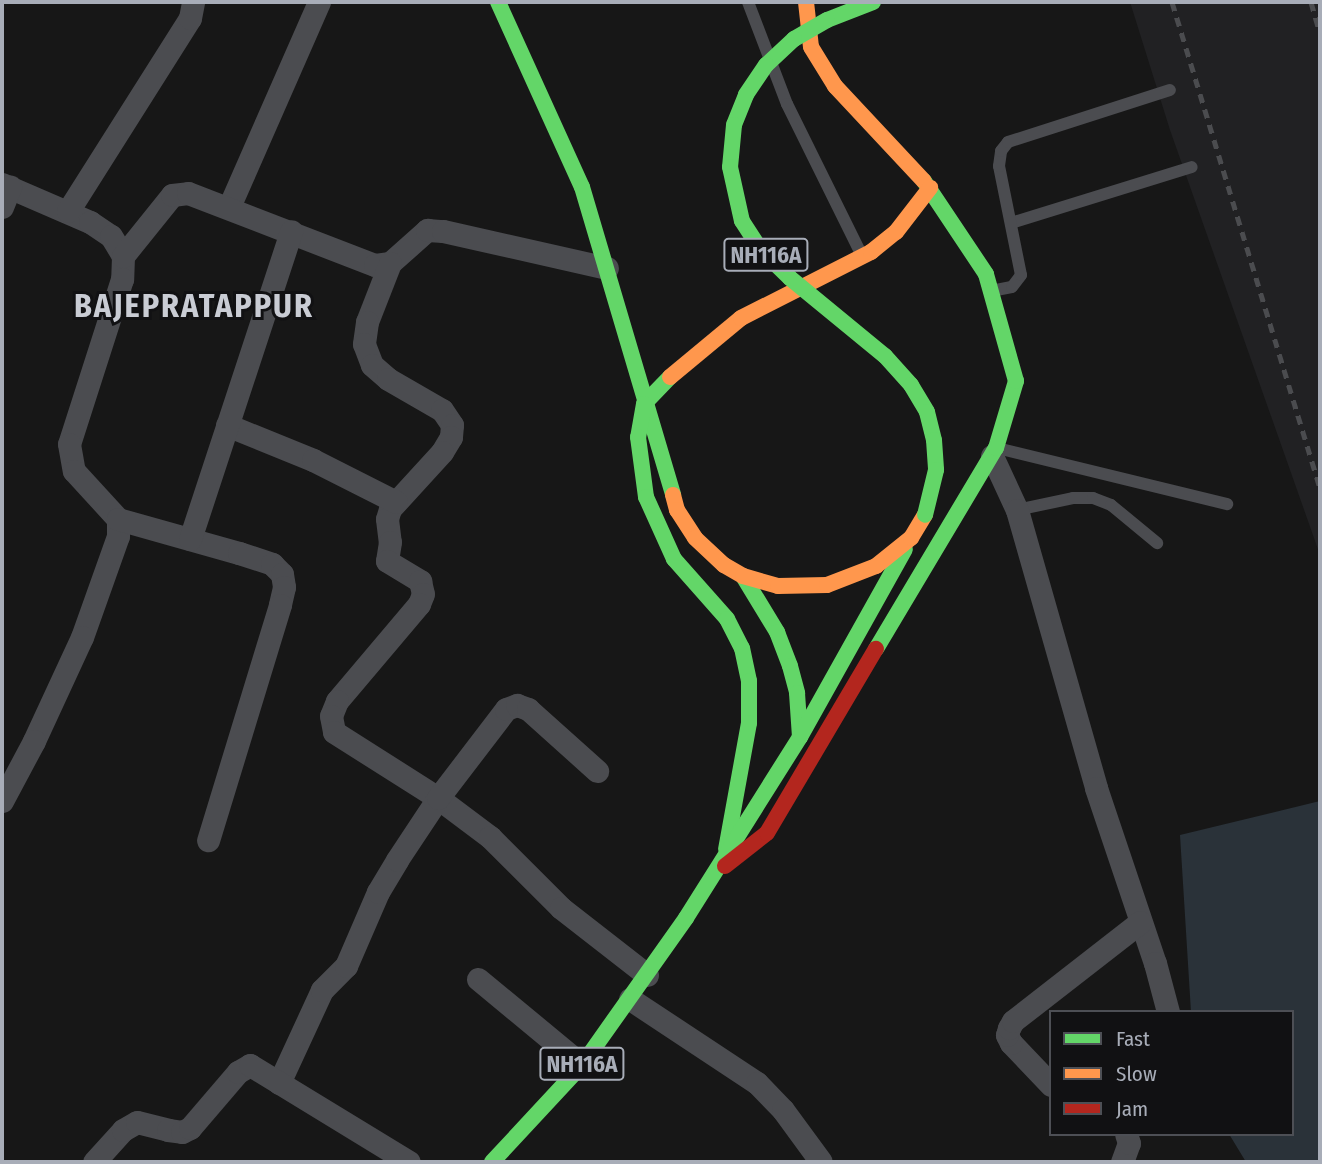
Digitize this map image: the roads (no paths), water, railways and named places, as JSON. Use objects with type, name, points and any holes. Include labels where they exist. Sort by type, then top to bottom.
[{"type":"main road","name":"NH116A","points":[[498,2],[564,142],[582,187],[677,510],[708,552],[743,576],[778,586],[827,585],[876,566],[911,538]]},
{"type":"main road","points":[[716,873],[767,833],[994,452],[1016,381],[986,274],[930,188],[835,86],[811,47],[806,2]]},
{"type":"main road","name":"NH116A","points":[[492,1162],[582,1065],[716,873],[724,856],[800,737],[925,515],[936,470],[934,440],[928,412],[911,385],[885,356],[789,278],[760,249],[742,221],[730,167],[734,125],[746,95],[766,65],[794,39],[827,20],[873,2]]},
{"type":"main road","points":[[724,856],[749,723],[749,681],[743,648],[727,619],[674,559],[656,525],[646,497],[640,462],[638,437],[644,404],[675,371],[741,318],[862,256],[896,232],[930,188]]},
{"type":"main road","name":"NH116A","points":[[743,576],[777,632],[790,666],[797,693],[800,737]]},
{"type":"street","points":[[68,211],[190,18],[193,2]]},
{"type":"street","points":[[229,207],[320,2]]},
{"type":"street","points":[[4,193],[68,211],[111,236],[123,256],[122,279],[69,444],[74,471],[118,519],[272,564],[282,574],[284,587],[208,840]]},
{"type":"street","points":[[123,256],[172,195],[188,193],[374,265],[390,263]]},
{"type":"street","points":[[607,268],[443,231],[426,230],[390,263],[367,322],[364,344],[372,365],[388,379],[442,410],[452,425],[451,437],[442,452],[396,502],[387,519],[390,542],[387,561],[420,581],[423,594],[419,604],[337,701],[331,716],[334,732],[352,746],[438,798],[490,837],[561,908],[647,975]]},
{"type":"street","points":[[190,539],[291,232]]},
{"type":"street","points":[[227,425],[313,460],[396,502]]},
{"type":"street","points":[[994,452],[1017,510],[1093,776],[1167,1010]]},
{"type":"street","points":[[2,801],[34,741],[82,637],[118,536],[118,519]]},
{"type":"street","points":[[278,1083],[322,990],[346,966],[379,892],[438,798],[506,709],[517,705],[528,709],[597,771]]},
{"type":"street","points":[[1049,1083],[1011,1043],[1007,1035],[1009,1028],[1013,1021],[1140,922]]},
{"type":"street","points":[[478,979],[582,1065]]},
{"type":"street","points":[[630,999],[757,1083],[783,1110],[821,1162]]},
{"type":"street","points":[[93,1162],[123,1130],[137,1122],[182,1132],[190,1128],[245,1067],[255,1066],[278,1083],[410,1162]]},
{"type":"street","points":[[1122,1162],[1129,1143],[1127,1136]]},
{"type":"lane","points":[[748,2],[787,104],[862,256]]},
{"type":"lane","points":[[991,291],[1012,287],[1021,275],[999,166],[1001,151],[1008,142],[1170,90]]},
{"type":"lane","points":[[1011,223],[1192,167]]},
{"type":"lane","points":[[994,452],[1227,504]]},
{"type":"lane","points":[[1017,510],[1073,498],[1093,498],[1111,505],[1157,542]]},
{"type":"railway","points":[[1172,2],[1320,488]]},
{"type":"railway","points":[[1311,2],[1320,33]]},
{"type":"district","name":"BAJEPRATAPPUR","points":[[194,306]]}]
